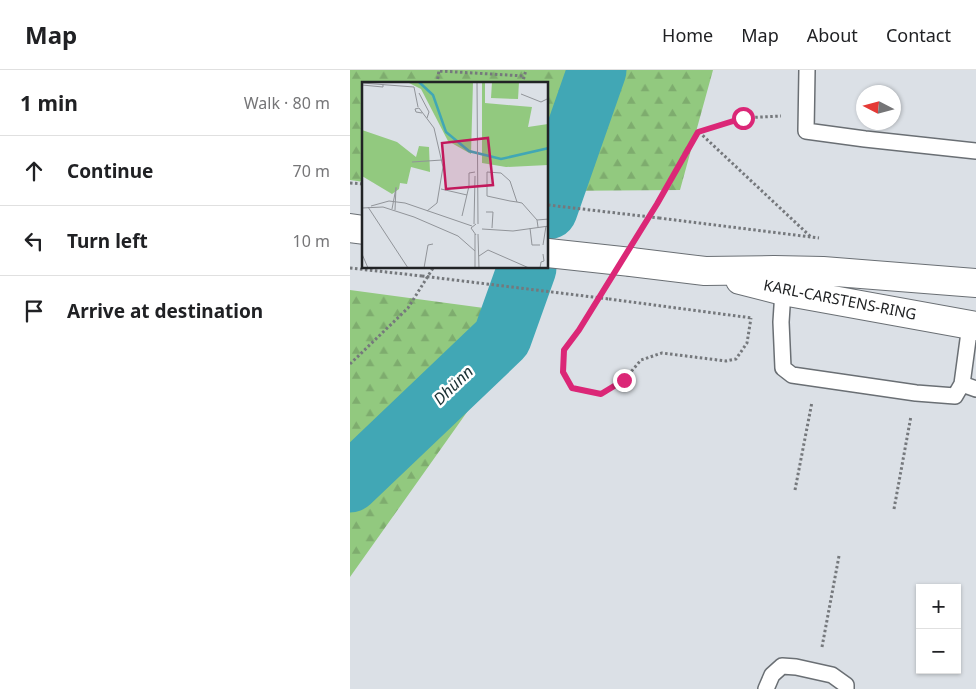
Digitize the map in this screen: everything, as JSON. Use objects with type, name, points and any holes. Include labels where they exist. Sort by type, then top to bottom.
[{"type":"main road","name":"KARL-CARSTENS-RING","points":[[549,253],[633,250],[783,291],[973,325]]},
{"type":"main road","name":"KARL-CARSTENS-RING","points":[[705,271],[824,271],[976,283]]},
{"type":"lane","points":[[807,70],[806,130],[865,140],[976,151]]},
{"type":"lane","points":[[783,291],[780,322],[783,368],[792,375],[955,396],[969,386],[973,325]]},
{"type":"lane","points":[[766,689],[772,675],[782,666],[832,675],[846,685],[846,689]]},
{"type":"path","points":[[439,70],[524,76]]},
{"type":"path","points":[[522,82],[526,70]]},
{"type":"path","points":[[633,250],[698,132],[743,118],[783,116],[806,112]]},
{"type":"path","points":[[698,132],[811,237]]},
{"type":"path","points":[[549,205],[820,238]]},
{"type":"path","points":[[350,268],[609,298]]},
{"type":"path","points":[[350,364],[408,308],[432,269]]},
{"type":"path","points":[[605,288],[564,350],[563,372],[572,388],[601,394],[624,380],[641,360],[662,353],[726,361],[736,359],[747,343],[750,318]]},
{"type":"path","points":[[795,490],[816,378]]},
{"type":"path","points":[[894,509],[916,392]]},
{"type":"path","points":[[817,671],[839,556]]},
{"type":"green space","points":[[350,70],[713,70],[680,190],[549,191],[549,82],[362,82],[362,182],[350,180]]},
{"type":"green space","points":[[350,290],[536,315],[350,577]]},
{"type":"waterway","name":"Dhünn","points":[[549,207],[597,70]]},
{"type":"waterway","name":"Dhünn","points":[[350,483],[502,338],[527,269]]},
{"type":"route","points":[[624,380],[601,394],[572,388],[563,372],[564,350],[579,330],[657,204],[698,132],[743,118]]}]
